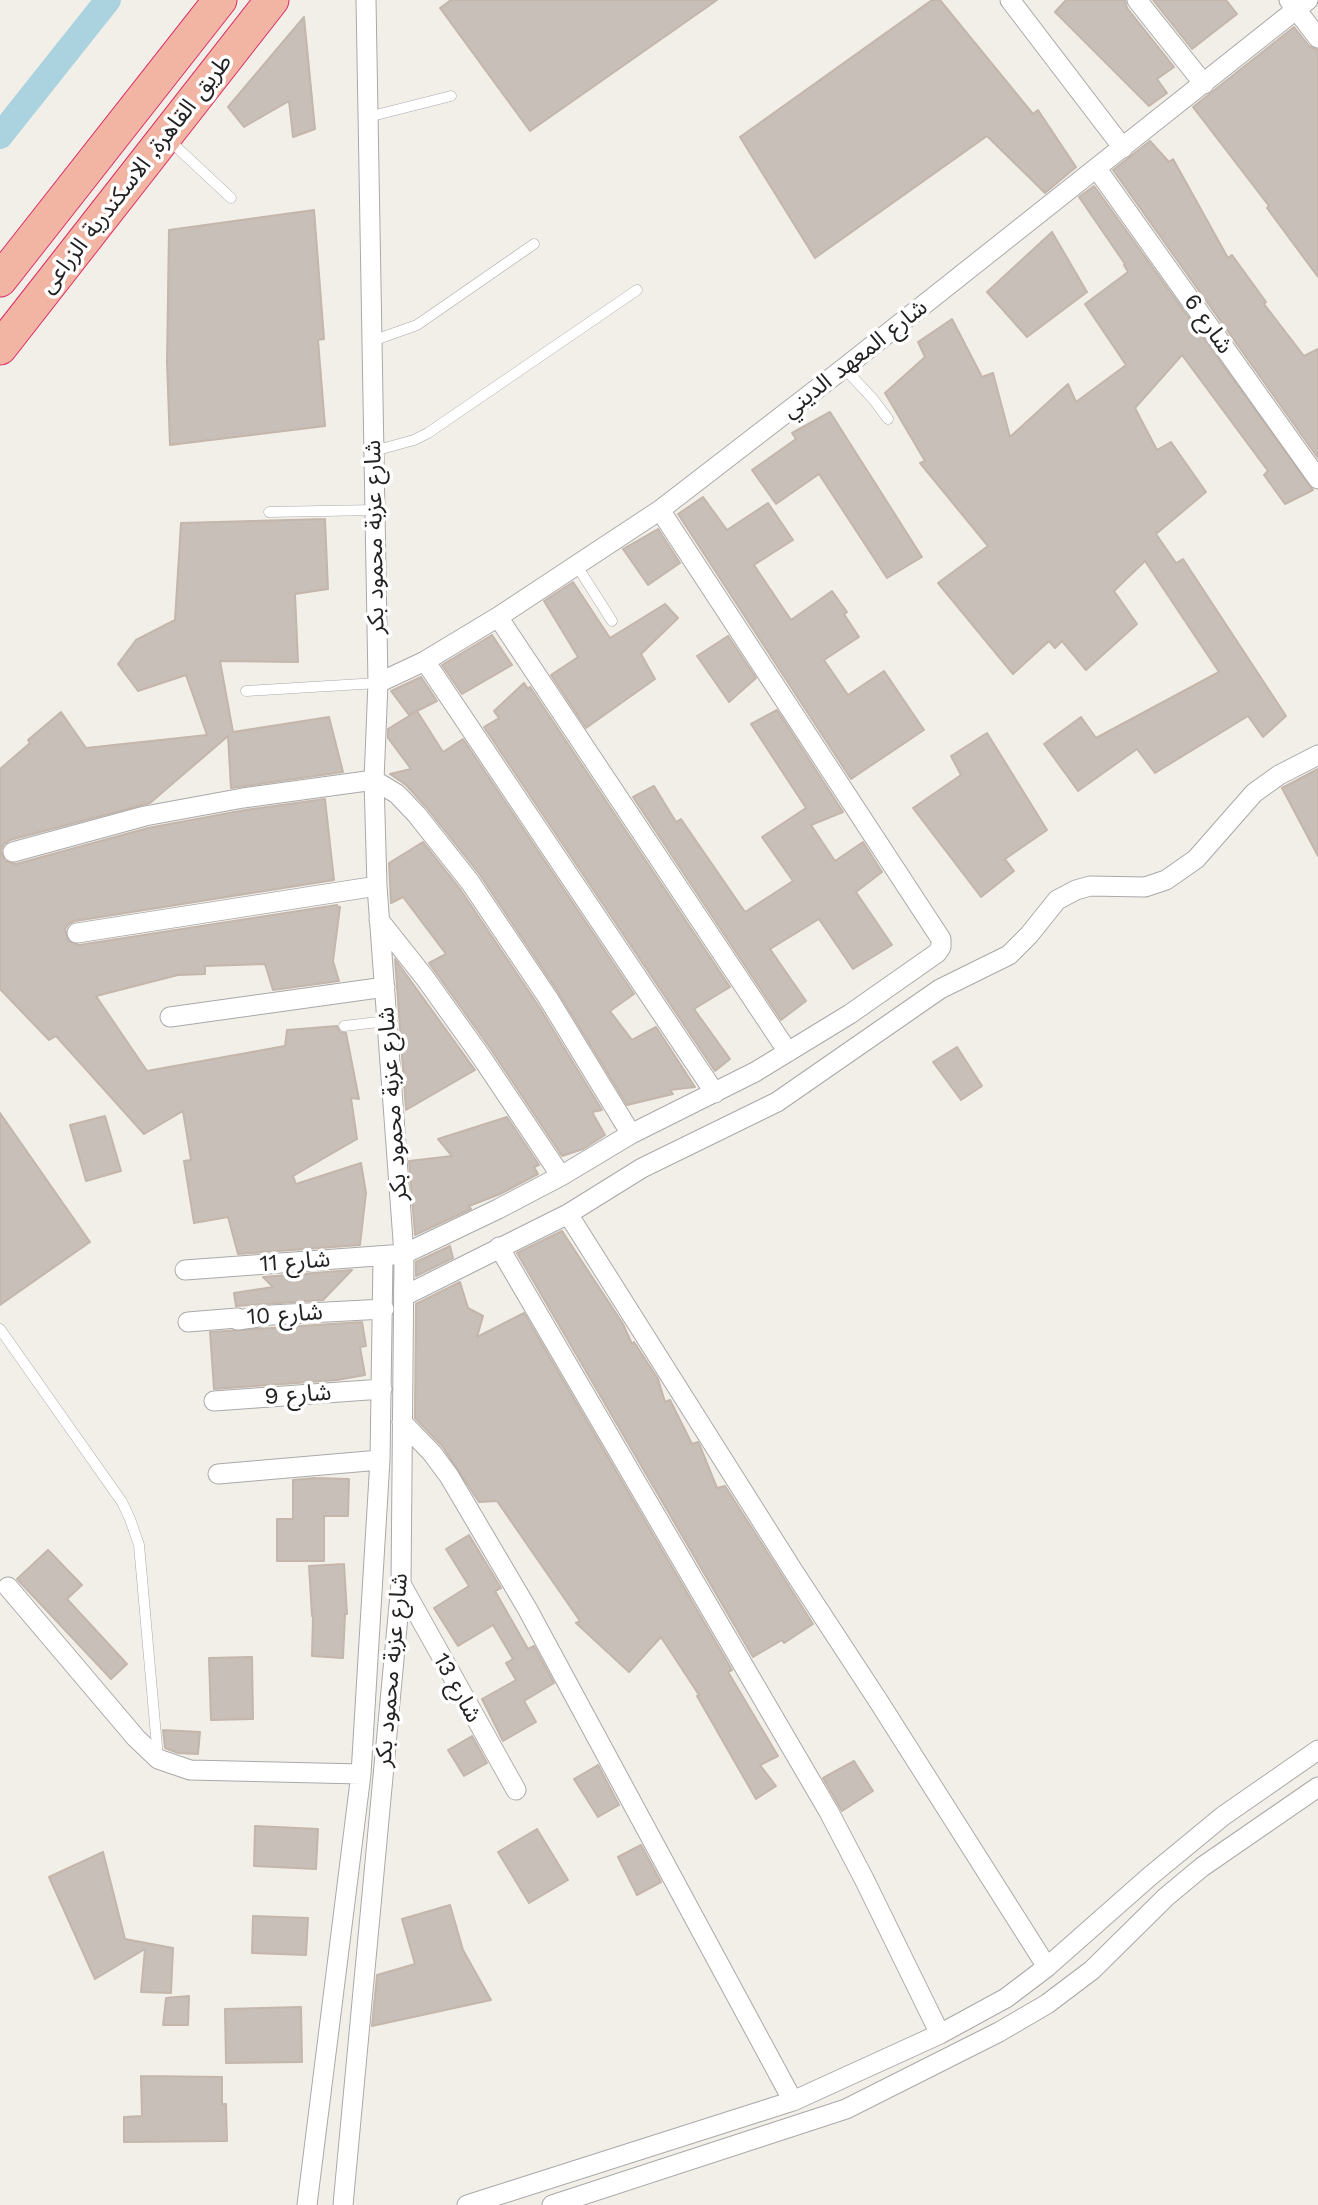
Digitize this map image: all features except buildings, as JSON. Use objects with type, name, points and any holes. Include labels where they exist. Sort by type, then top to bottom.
[{"type":"highway","name":"طريق القاهرة, الاسكندرية الزراعى","points":[[0,280],[220,0]]},
{"type":"highway","name":"طريق القاهرة, الاسكندرية الزراعى","points":[[0,348],[272,0]]},
{"type":"street","name":"شارع عزبة محمود بكر","points":[[343,2205],[401,1584],[404,1254],[377,886],[374,780],[378,682],[366,0]]},
{"type":"street","points":[[1010,0],[1123,148]]},
{"type":"street","points":[[1137,0],[1204,84]]},
{"type":"street","points":[[1298,3],[1318,38]]},
{"type":"street","name":"شارع المعهد الديني","points":[[378,682],[425,661],[498,617],[660,510],[1204,84],[1298,3]]},
{"type":"street","name":"شارع 6","points":[[1097,169],[1318,479]]},
{"type":"street","points":[[404,1254],[562,1176],[631,1133],[715,1093],[788,1052],[850,1014],[937,953],[941,947],[941,939],[660,510]]},
{"type":"street","points":[[498,617],[788,1052]]},
{"type":"street","points":[[425,661],[715,1093]]},
{"type":"street","points":[[404,1296],[568,1214],[642,1168],[777,1102],[940,989],[1009,954],[1029,935],[1057,900],[1090,886],[1145,887],[1166,880],[1196,859],[1254,793],[1279,775],[1318,755]]},
{"type":"street","points":[[13,852],[145,816],[243,798],[374,780],[397,794],[417,815],[470,882],[548,998],[631,1133]]},
{"type":"street","points":[[77,933],[377,886]]},
{"type":"street","points":[[379,920],[425,978],[562,1176]]},
{"type":"street","points":[[170,1017],[385,987]]},
{"type":"street","points":[[568,1214],[1046,1967]]},
{"type":"street","points":[[499,1247],[829,1812],[940,2034]]},
{"type":"street","name":"شارع 11","points":[[185,1270],[404,1254]]},
{"type":"street","name":"شارع عزبة محمود بكر","points":[[307,2205],[361,1774],[380,1460],[383,1256]]},
{"type":"street","name":"شارع 10","points":[[188,1322],[384,1309]]},
{"type":"street","name":"شارع 9","points":[[215,1401],[382,1389]]},
{"type":"street","points":[[402,1422],[432,1453],[449,1476],[528,1610],[793,2101]]},
{"type":"street","points":[[218,1474],[380,1460]]},
{"type":"street","name":"شارع 13","points":[[401,1584],[516,1790]]},
{"type":"street","points":[[8,1587],[136,1738],[158,1759],[190,1770],[361,1774]]},
{"type":"street","points":[[467,2205],[793,2101],[940,2034],[1006,1998],[1223,1816],[1318,1751]]},
{"type":"street","points":[[552,2205],[845,2109],[999,2032],[1047,2004],[1092,1970],[1166,1897],[1202,1867],[1318,1787]]},
{"type":"lane","points":[[368,117],[451,96]]},
{"type":"lane","points":[[165,137],[231,198]]},
{"type":"lane","points":[[372,341],[416,325],[534,243]]},
{"type":"lane","points":[[374,452],[428,433],[637,290]]},
{"type":"lane","points":[[844,368],[888,419]]},
{"type":"lane","points":[[269,512],[375,510]]},
{"type":"lane","points":[[577,566],[612,621]]},
{"type":"lane","points":[[246,691],[378,682]]},
{"type":"lane","points":[[344,1026],[387,1021]]},
{"type":"lane","points":[[1,1334],[122,1502],[130,1519],[139,1545],[158,1759]]},
{"type":"waterway","points":[[0,136],[108,0]]}]
